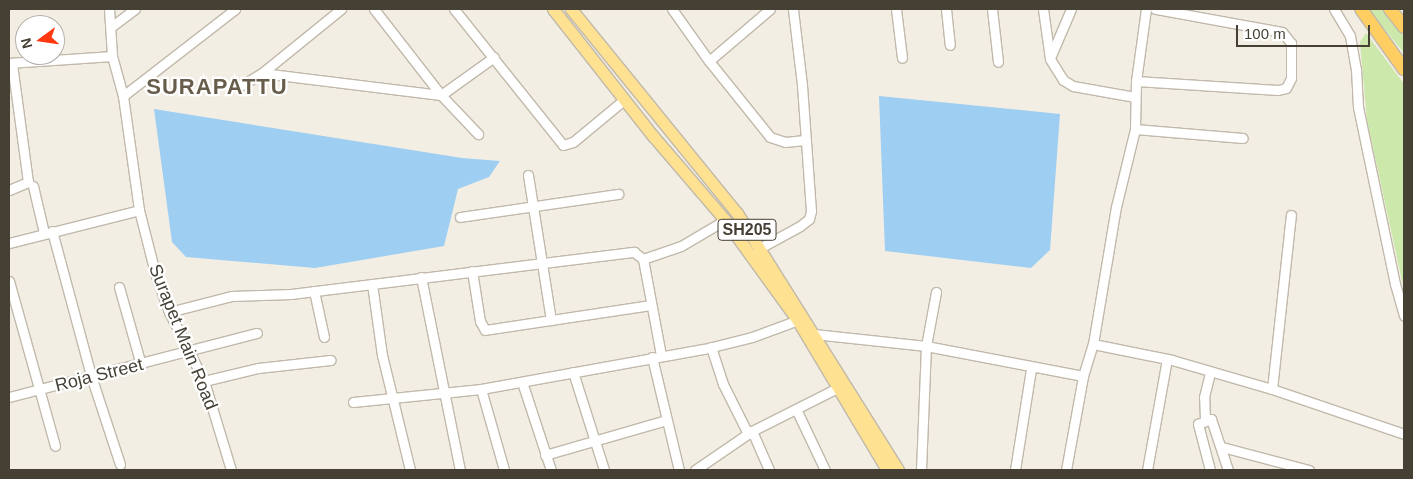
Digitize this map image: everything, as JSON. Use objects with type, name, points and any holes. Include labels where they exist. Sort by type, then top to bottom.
[{"type":"highway","points":[[1361,9],[1404,68]]},
{"type":"highway","points":[[1390,9],[1404,27]]},
{"type":"main road","points":[[554,9],[625,99],[725,220],[801,319],[837,388],[887,470]]},
{"type":"main road","name":"SH205","points":[[571,9],[737,213],[801,319],[814,334],[898,470]]},
{"type":"street","name":"Surapet Main Road","points":[[109,9],[112,56],[123,96],[139,210],[155,273],[169,312],[204,380],[231,470]]},
{"type":"street","points":[[111,27],[135,9]]},
{"type":"street","points":[[123,96],[236,9]]},
{"type":"street","points":[[242,85],[262,74],[341,9]]},
{"type":"street","points":[[374,9],[442,95],[478,134]]},
{"type":"street","points":[[454,9],[563,144],[574,142],[625,99]]},
{"type":"street","points":[[708,61],[770,9]]},
{"type":"street","points":[[758,249],[808,219],[810,200],[802,85],[792,9]]},
{"type":"street","points":[[896,9],[902,58]]},
{"type":"street","points":[[946,9],[950,45]]},
{"type":"street","points":[[992,9],[998,62]]},
{"type":"street","points":[[1044,9],[1050,59],[1056,72],[1073,86],[1135,97]]},
{"type":"street","points":[[1050,59],[1071,9]]},
{"type":"street","points":[[1066,470],[1083,376],[1093,344],[1116,207],[1135,129],[1136,81],[1146,9]]},
{"type":"street","points":[[1136,81],[1278,90],[1286,88],[1291,78],[1292,43],[1282,32],[1155,9]]},
{"type":"street","points":[[1334,9],[1350,36],[1356,69],[1358,107],[1395,284],[1404,316]]},
{"type":"street","points":[[676,10],[708,61],[770,137],[785,142],[805,140]]},
{"type":"street","points":[[9,190],[28,182],[10,63],[112,56]]},
{"type":"street","points":[[262,74],[442,95],[494,57]]},
{"type":"street","points":[[1135,129],[1243,138]]},
{"type":"street","points":[[528,174],[551,320]]},
{"type":"street","points":[[32,186],[120,464]]},
{"type":"street","points":[[460,217],[534,208],[618,194]]},
{"type":"street","points":[[9,243],[139,210]]},
{"type":"street","points":[[1272,389],[1291,215]]},
{"type":"street","points":[[643,259],[680,246],[725,220]]},
{"type":"street","points":[[169,312],[232,296],[372,284],[623,251],[640,254],[643,259],[651,306],[666,420],[679,470]]},
{"type":"street","points":[[472,270],[483,329],[651,306]]},
{"type":"street","points":[[420,277],[460,470]]},
{"type":"street","points":[[9,281],[55,446]]},
{"type":"street","points":[[372,284],[390,396],[410,470]]},
{"type":"street","points":[[119,287],[141,365]]},
{"type":"street","points":[[314,290],[324,337]]},
{"type":"street","points":[[921,470],[926,346],[936,292]]},
{"type":"street","points":[[353,402],[390,396],[481,388],[522,382],[711,347],[801,319]]},
{"type":"street","name":"Roja Street","points":[[9,397],[141,365],[257,333]]},
{"type":"street","points":[[814,334],[926,346],[1031,368],[1083,376]]},
{"type":"street","points":[[1093,344],[1167,359],[1210,373],[1272,389],[1404,434]]},
{"type":"street","points":[[711,347],[723,384],[769,470]]},
{"type":"street","points":[[1147,470],[1167,359]]},
{"type":"street","points":[[204,380],[258,368],[331,360]]},
{"type":"street","points":[[1015,470],[1031,368]]},
{"type":"street","points":[[573,372],[592,439],[604,470]]},
{"type":"street","points":[[1205,420],[1204,397],[1210,373]]},
{"type":"street","points":[[522,382],[551,470]]},
{"type":"street","points":[[481,388],[504,470]]},
{"type":"street","points":[[695,470],[750,433],[837,388]]},
{"type":"street","points":[[796,409],[825,470]]},
{"type":"street","points":[[545,455],[592,439],[666,420]]},
{"type":"street","points":[[1210,470],[1198,426],[1200,421],[1205,420],[1214,420],[1228,470]]},
{"type":"street","points":[[1222,447],[1309,470]]},
{"type":"green space","points":[[1368,9],[1382,9],[1404,37],[1404,53]]},
{"type":"green space","points":[[1366,33],[1404,84],[1404,290],[1367,120],[1360,42]]},
{"type":"water","points":[[879,96],[1060,114],[1050,250],[1031,268],[885,251]]},
{"type":"water","points":[[154,109],[462,158],[500,161],[489,177],[458,189],[444,246],[315,268],[186,257],[172,242]]},
{"type":"district","name":"SURAPATTU","points":[[217,87]]}]
